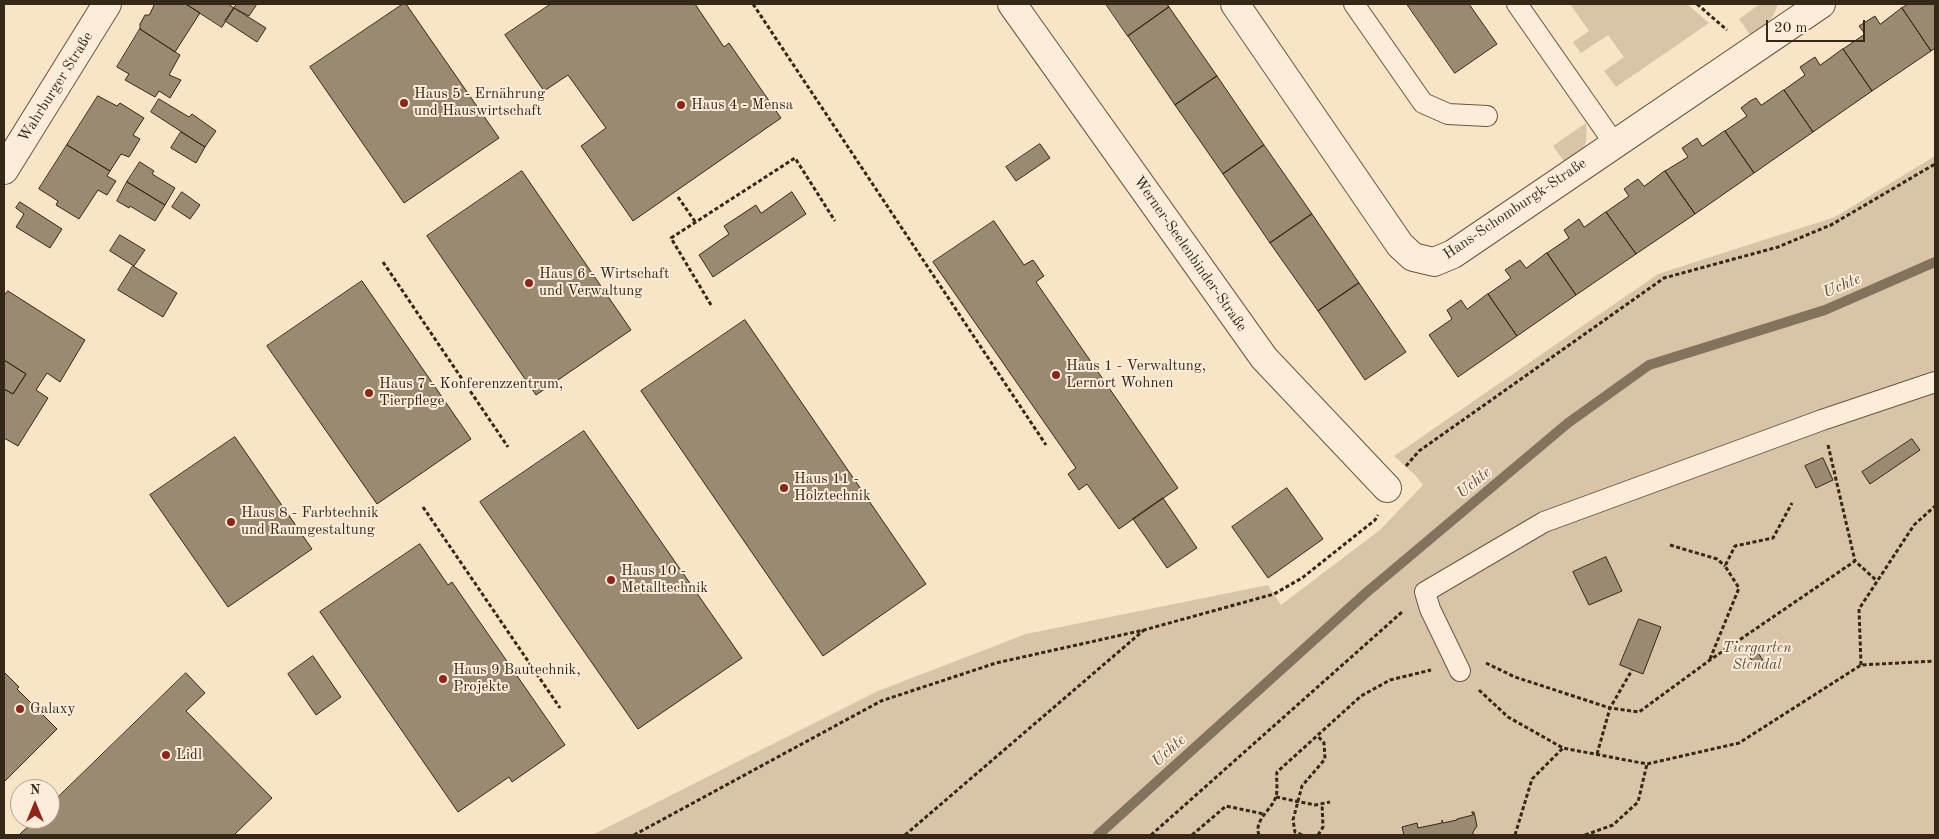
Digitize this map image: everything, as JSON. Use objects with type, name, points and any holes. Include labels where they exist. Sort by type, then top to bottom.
[{"type":"street","name":"Wahrburger Straße","points":[[4,170],[107,4]]},
{"type":"street","name":"Werner-Seelenbinder-Straße","points":[[1012,4],[1264,358],[1387,488]]},
{"type":"street","name":"Hans-Schomburgk-Straße","points":[[1235,4],[1400,245],[1413,258],[1434,262],[1453,254],[1751,51],[1808,7]]},
{"type":"lane","points":[[1354,4],[1423,102],[1448,114],[1486,116]]},
{"type":"lane","points":[[1517,4],[1614,143]]},
{"type":"lane","points":[[1460,671],[1430,609],[1425,592],[1544,522],[1822,420],[1935,382]]},
{"type":"path","points":[[753,4],[1046,445]]},
{"type":"path","points":[[1697,4],[1751,51]]},
{"type":"path","points":[[711,305],[671,238],[795,158],[835,220]]},
{"type":"path","points":[[634,835],[880,701],[996,663],[1144,630],[1274,594],[1302,578],[1375,520],[1384,504],[1387,488],[1419,451],[1664,278],[1778,247],[1822,229],[1883,196],[1935,164]]},
{"type":"path","points":[[678,197],[696,223]]},
{"type":"path","points":[[383,262],[508,447]]},
{"type":"path","points":[[1822,420],[1856,561],[1877,581]]},
{"type":"path","points":[[1725,566],[1735,546],[1773,538],[1792,503]]},
{"type":"path","points":[[1861,665],[1859,609],[1914,525],[1935,506]]},
{"type":"path","points":[[423,507],[560,708]]},
{"type":"path","points":[[1670,545],[1717,559],[1725,566],[1739,588],[1710,660]]},
{"type":"path","points":[[1259,835],[1258,832],[1264,814],[1276,797],[1277,772],[1361,696],[1390,680],[1436,669],[1460,671],[1483,662],[1515,677],[1610,708],[1639,712],[1710,660],[1856,561]]},
{"type":"path","points":[[1151,835],[1425,592]]},
{"type":"path","points":[[905,835],[1144,630]]},
{"type":"path","points":[[1460,671],[1508,717],[1563,748],[1647,764],[1739,743],[1861,665],[1935,660]]},
{"type":"path","points":[[1597,754],[1610,708],[1632,670]]},
{"type":"path","points":[[1302,835],[1295,832],[1294,820],[1297,802],[1302,786],[1325,759],[1324,743],[1317,736]]},
{"type":"path","points":[[1515,835],[1532,778],[1563,748]]},
{"type":"path","points":[[1585,835],[1613,825],[1638,802],[1647,764]]},
{"type":"path","points":[[1276,797],[1315,805],[1330,802]]},
{"type":"path","points":[[1318,835],[1323,827],[1322,803]]},
{"type":"path","points":[[1192,835],[1226,806],[1264,814]]},
{"type":"green space","points":[[1570,4],[1687,4],[1709,23],[1616,87],[1604,71],[1624,57],[1608,35],[1581,53],[1573,42],[1589,31]]},
{"type":"green space","points":[[1760,4],[1778,4],[1768,23],[1751,36],[1739,19]]},
{"type":"green space","points":[[1586,123],[1586,144],[1584,148],[1565,163],[1553,146]]},
{"type":"green space","name":"Tiergarten Stendal","points":[[1935,156],[1935,835],[592,835],[878,691],[1026,634],[1268,585],[1281,605],[1380,530],[1423,485],[1394,456],[1658,274],[1835,217]]},
{"type":"building","points":[[155,4],[186,4],[200,13],[175,52],[140,29],[140,24],[145,15],[149,15]]},
{"type":"building","points":[[186,4],[228,4],[234,8],[222,27]]},
{"type":"building","points":[[237,4],[257,4],[249,16],[234,8]]},
{"type":"building","name":"Haus 5 - Ernährung und Hauswirtschaft","points":[[403,4],[406,4],[499,138],[404,203],[310,67]]},
{"type":"building","name":"Haus 4 - Mensa","points":[[551,4],[695,4],[724,47],[729,43],[781,118],[633,221],[581,146],[606,128],[568,75],[544,91],[505,35]]},
{"type":"building","points":[[1106,4],[1167,4],[1169,7],[1128,36]]},
{"type":"building","points":[[1407,4],[1469,4],[1497,44],[1455,73]]},
{"type":"building","points":[[1909,4],[1935,4],[1935,48],[1931,51],[1902,8]]},
{"type":"building","points":[[1169,7],[1217,76],[1175,105],[1128,36]]},
{"type":"building","points":[[234,8],[266,28],[257,42],[225,21]]},
{"type":"building","points":[[1902,8],[1931,51],[1872,91],[1843,49],[1865,34],[1859,26],[1875,16],[1880,24]]},
{"type":"building","points":[[140,29],[180,55],[169,75],[181,80],[170,98],[159,91],[155,97],[125,80],[129,74],[117,67]]},
{"type":"building","points":[[1843,49],[1872,91],[1813,132],[1784,90],[1805,75],[1800,67],[1815,57],[1820,65]]},
{"type":"building","points":[[1217,76],[1264,145],[1223,174],[1175,105]]},
{"type":"building","points":[[1784,90],[1813,132],[1754,173],[1725,131],[1747,116],[1741,108],[1750,101],[1756,98],[1761,105]]},
{"type":"building","points":[[98,96],[117,106],[120,103],[144,118],[133,135],[140,139],[129,157],[121,154],[110,171],[67,145]]},
{"type":"building","points":[[159,99],[189,117],[192,114],[216,131],[205,147],[151,112]]},
{"type":"building","points":[[1725,131],[1754,173],[1695,214],[1665,171],[1688,157],[1682,148],[1697,138],[1702,146]]},
{"type":"building","points":[[181,132],[205,147],[196,163],[171,148]]},
{"type":"building","points":[[1040,144],[1050,158],[1016,181],[1006,167]]},
{"type":"building","points":[[67,145],[110,171],[107,176],[116,181],[107,195],[98,190],[79,219],[56,205],[58,201],[39,189]]},
{"type":"building","points":[[1264,145],[1312,214],[1270,243],[1223,174]]},
{"type":"building","points":[[140,162],[154,171],[152,174],[175,188],[165,205],[127,182]]},
{"type":"building","name":"Haus 6 - Wirtschaft und Verwaltung","points":[[522,171],[631,330],[536,395],[427,236]]},
{"type":"building","points":[[1665,171],[1695,214],[1636,254],[1606,212],[1629,196],[1624,189],[1632,183],[1638,179],[1644,186]]},
{"type":"building","points":[[127,182],[165,205],[155,221],[130,206],[129,208],[117,201]]},
{"type":"building","points":[[182,192],[200,205],[190,219],[172,207]]},
{"type":"building","points":[[792,192],[806,214],[713,277],[699,255],[729,234],[724,226],[756,205],[761,213]]},
{"type":"building","points":[[20,202],[62,229],[50,248],[16,227],[24,214],[16,208]]},
{"type":"building","points":[[1606,212],[1636,254],[1576,295],[1547,253],[1569,238],[1564,230],[1579,219],[1584,227]]},
{"type":"building","points":[[1312,214],[1359,283],[1318,311],[1270,243]]},
{"type":"building","name":"Haus 1 - Verwaltung, Lernort Wohnen","points":[[994,221],[1024,265],[1033,260],[1044,276],[1036,282],[1178,488],[1119,529],[1087,484],[1079,490],[1068,474],[1076,468],[933,262]]},
{"type":"building","points":[[120,235],[145,250],[134,266],[110,251]]},
{"type":"building","points":[[1547,253],[1576,295],[1517,336],[1488,294],[1511,278],[1505,270],[1520,260],[1526,268]]},
{"type":"building","points":[[133,266],[177,293],[163,317],[118,290]]},
{"type":"building","name":"Haus 7 - Konferenzzentrum, Tierpflege","points":[[362,281],[471,439],[377,504],[267,346]]},
{"type":"building","points":[[1359,283],[1406,352],[1365,380],[1318,311]]},
{"type":"building","points":[[8,291],[85,340],[60,382],[47,373],[36,390],[48,398],[18,446],[4,438],[4,389],[13,394],[26,374],[4,360],[4,296]]},
{"type":"building","points":[[1488,294],[1517,336],[1458,377],[1429,335],[1452,319],[1447,310],[1461,300],[1467,309]]},
{"type":"building","name":"Haus 11 - Holztechnik","points":[[745,320],[926,584],[823,656],[641,391]]},
{"type":"building","points":[[4,360],[26,374],[13,394],[4,389]]},
{"type":"building","name":"Haus 10 - Metalltechnik","points":[[584,431],[742,658],[638,729],[480,502]]},
{"type":"building","name":"Haus 8 - Farbtechnik und Raumgestaltung","points":[[235,437],[312,549],[228,607],[150,495]]},
{"type":"building","points":[[1912,439],[1920,450],[1870,484],[1862,472]]},
{"type":"building","points":[[1823,458],[1833,480],[1816,488],[1805,466]]},
{"type":"building","points":[[1287,488],[1323,539],[1268,578],[1232,527]]},
{"type":"building","points":[[1163,498],[1197,548],[1167,568],[1133,519]]},
{"type":"building","name":"Haus 9 Bautechnik, Projekte","points":[[420,544],[448,585],[452,582],[565,745],[512,782],[509,777],[458,812],[320,612]]},
{"type":"building","points":[[1606,557],[1622,591],[1589,605],[1573,572]]},
{"type":"building","points":[[1639,619],[1661,627],[1643,674],[1620,665]]},
{"type":"building","points":[[1757,651],[1764,662],[1756,667],[1749,656]]},
{"type":"building","points":[[313,656],[341,697],[316,715],[288,674]]},
{"type":"building","name":"Galaxy","points":[[4,672],[19,687],[17,689],[57,729],[4,782]]},
{"type":"building","name":"Lidl","points":[[186,673],[205,693],[186,711],[272,798],[234,835],[19,835],[25,829],[60,829],[60,795]]},
{"type":"building","points":[[1472,812],[1474,812],[1477,826],[1473,835],[1404,835],[1402,827],[1417,823],[1418,828],[1442,823],[1442,820],[1443,823],[1457,820],[1473,815]]},
{"type":"waterway","name":"Uchte","points":[[1098,835],[1367,592],[1568,423],[1649,365],[1825,310],[1935,262]]},
{"type":"place","name":"Haus 5 - Ernährung und Hauswirtschaft","points":[[404,103]]},
{"type":"place","name":"Haus 4 - Mensa","points":[[681,105]]},
{"type":"place","name":"Haus 6 - Wirtschaft und Verwaltung","points":[[529,283]]},
{"type":"place","name":"Haus 1 - Verwaltung, Lernort Wohnen","points":[[1056,375]]},
{"type":"place","name":"Haus 7 - Konferenzzentrum, Tierpflege","points":[[369,393]]},
{"type":"place","name":"Haus 11 - Holztechnik","points":[[784,488]]},
{"type":"place","name":"Haus 8 - Farbtechnik und Raumgestaltung","points":[[231,522]]},
{"type":"place","name":"Haus 10 - Metalltechnik","points":[[611,580]]},
{"type":"place","name":"Haus 9 Bautechnik, Projekte","points":[[443,679]]},
{"type":"place","name":"Galaxy","points":[[20,709]]},
{"type":"place","name":"Lidl","points":[[166,755]]}]
